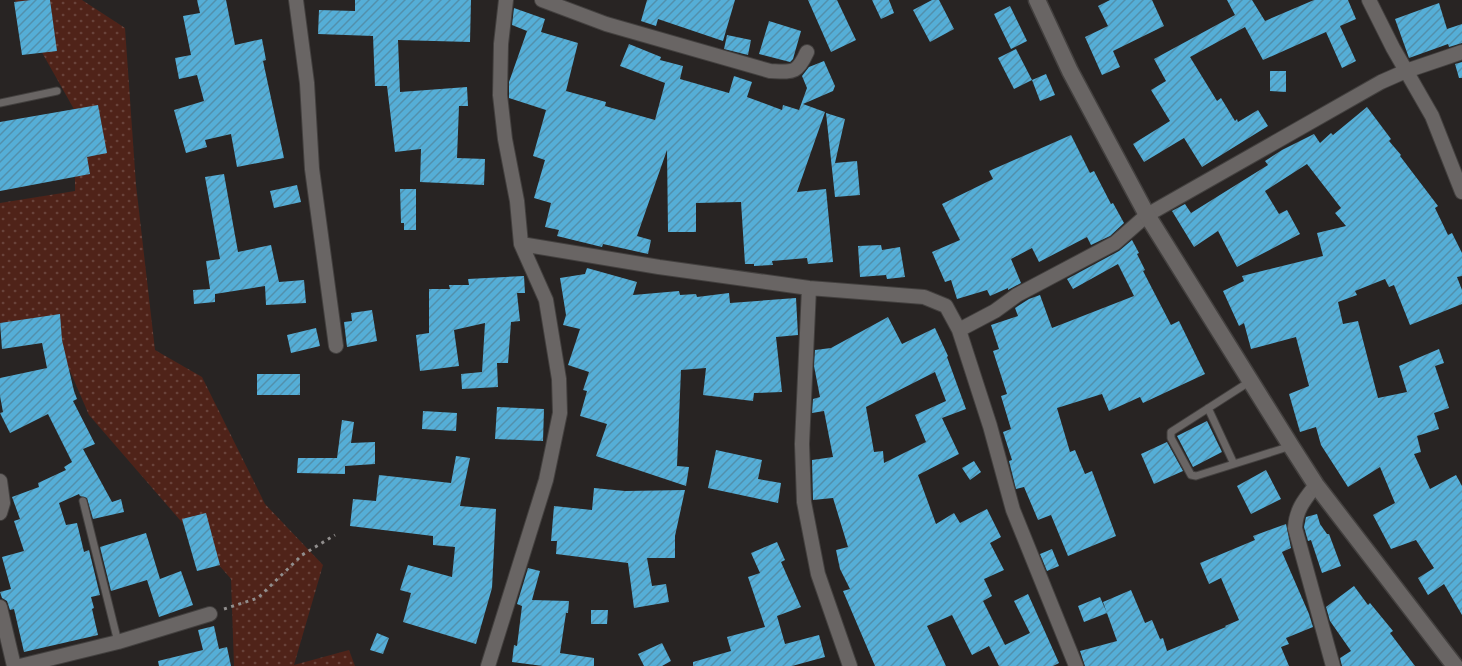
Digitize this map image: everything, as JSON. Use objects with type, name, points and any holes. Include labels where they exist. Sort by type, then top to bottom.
[{"type":"street","points":[[296,0],[307,83],[312,170],[336,346]]},
{"type":"street","points":[[488,666],[546,480],[560,413],[559,379],[546,300],[521,244],[517,201],[505,139],[500,95],[501,44],[506,0]]},
{"type":"street","points":[[542,0],[606,24],[770,71],[791,72],[801,65],[807,51]]},
{"type":"street","points":[[1037,0],[1070,71],[1147,215],[1291,446],[1316,485],[1455,666]]},
{"type":"street","points":[[1369,0],[1432,116],[1462,192]]},
{"type":"street","points":[[958,330],[995,311],[1017,295],[1115,243],[1147,215],[1382,82],[1406,70],[1462,52]]},
{"type":"street","points":[[521,244],[659,267],[809,288],[924,297],[946,306],[958,330],[990,426],[1013,510],[1076,666]]},
{"type":"street","points":[[809,288],[802,444],[804,502],[818,574],[850,666]]},
{"type":"street","points":[[0,481],[3,503],[0,513]]},
{"type":"street","points":[[1316,485],[1296,515],[1295,528],[1333,666]]},
{"type":"street","points":[[0,607],[14,666]]},
{"type":"street","points":[[20,666],[118,642],[210,614]]},
{"type":"lane","points":[[0,103],[57,91]]},
{"type":"lane","points":[[1251,381],[1171,432],[1191,475],[1196,476],[1291,446]]},
{"type":"lane","points":[[1208,408],[1234,464]]},
{"type":"lane","points":[[83,501],[118,642]]},
{"type":"path","points":[[210,614],[258,598],[302,555],[335,535]]},
{"type":"shaded area","points":[[15,0],[82,0],[125,28],[136,185],[155,350],[202,377],[265,504],[323,565],[294,665],[349,650],[355,666],[234,666],[231,579],[89,415],[47,318],[0,323],[0,203],[75,191],[75,111]]},
{"type":"building","points":[[50,0],[57,51],[22,55],[14,2]]},
{"type":"building","points":[[197,0],[226,0],[235,45],[262,39],[266,60],[263,61],[284,158],[237,167],[231,134],[205,140],[207,147],[186,153],[174,110],[204,101],[197,75],[179,79],[175,58],[191,55],[183,16],[200,13]]},
{"type":"building","points":[[355,0],[471,0],[470,42],[398,40],[400,92],[467,87],[468,106],[459,106],[457,158],[485,159],[484,185],[420,182],[421,149],[395,152],[387,86],[375,86],[373,36],[318,34],[319,10],[355,11]]},
{"type":"building","points":[[647,0],[735,0],[723,41],[658,19],[656,26],[641,21]]},
{"type":"building","points":[[808,0],[837,0],[856,40],[831,52]]},
{"type":"building","points":[[872,0],[889,0],[894,13],[881,19]]},
{"type":"building","points":[[932,0],[939,0],[954,29],[930,42],[913,10]]},
{"type":"building","points":[[1110,0],[1152,0],[1164,26],[1113,51],[1120,67],[1102,75],[1085,37],[1108,26],[1098,6]]},
{"type":"building","points":[[1227,0],[1252,0],[1265,21],[1314,0],[1348,0],[1356,19],[1340,26],[1356,61],[1342,68],[1326,32],[1263,60],[1245,27],[1190,57],[1217,101],[1221,98],[1235,121],[1237,119],[1238,122],[1258,110],[1268,126],[1202,167],[1184,138],[1144,162],[1133,144],[1170,121],[1151,90],[1166,81],[1154,59],[1235,15]]},
{"type":"building","points":[[1439,3],[1447,29],[1462,24],[1462,43],[1449,47],[1448,44],[1409,58],[1395,19]]},
{"type":"building","points":[[1010,6],[1027,41],[1011,49],[994,14]]},
{"type":"building","points":[[514,8],[545,19],[541,32],[578,43],[566,91],[606,102],[605,106],[655,120],[665,83],[620,66],[629,44],[661,57],[660,60],[683,66],[680,79],[729,93],[734,76],[752,82],[747,97],[782,110],[783,105],[799,110],[807,88],[802,76],[809,67],[824,61],[835,86],[833,91],[803,104],[825,112],[797,192],[826,189],[833,262],[808,264],[807,258],[772,261],[773,265],[745,264],[741,202],[696,203],[696,232],[668,232],[667,150],[637,236],[651,240],[648,254],[603,244],[602,247],[557,236],[559,230],[545,227],[551,203],[534,198],[545,160],[533,156],[546,110],[509,98],[509,82],[527,31],[512,25]]},
{"type":"building","points":[[769,21],[801,31],[793,59],[790,62],[759,54]]},
{"type":"building","points":[[727,35],[751,40],[748,55],[724,49]]},
{"type":"building","points":[[1016,49],[1032,80],[1014,89],[998,58]]},
{"type":"building","points":[[1462,62],[1462,78],[1459,78],[1455,64]]},
{"type":"building","points":[[1270,71],[1286,71],[1286,92],[1270,91]]},
{"type":"building","points":[[1046,74],[1055,95],[1040,101],[1032,80]]},
{"type":"building","points":[[98,105],[107,153],[87,157],[90,174],[0,191],[0,122]]},
{"type":"building","points":[[1367,107],[1391,139],[1389,141],[1438,206],[1435,208],[1448,235],[1452,233],[1462,253],[1462,276],[1457,277],[1462,290],[1462,304],[1410,325],[1394,285],[1389,287],[1385,279],[1355,291],[1357,295],[1338,302],[1343,324],[1358,321],[1378,398],[1407,392],[1399,366],[1439,349],[1444,363],[1435,366],[1449,408],[1434,413],[1439,429],[1417,436],[1421,452],[1414,454],[1430,489],[1456,475],[1462,486],[1462,615],[1444,584],[1428,595],[1418,578],[1434,568],[1416,540],[1391,549],[1373,515],[1395,503],[1380,467],[1348,487],[1321,445],[1316,427],[1300,432],[1289,394],[1309,386],[1296,337],[1251,349],[1244,323],[1239,326],[1223,291],[1244,281],[1242,276],[1323,256],[1317,233],[1346,226],[1335,213],[1341,208],[1307,164],[1265,191],[1279,214],[1287,210],[1300,234],[1237,267],[1218,231],[1194,247],[1172,211],[1185,204],[1191,213],[1268,165],[1265,161],[1282,150],[1314,134],[1320,143]]},
{"type":"building","points":[[826,113],[845,119],[835,163],[857,161],[860,195],[835,197]]},
{"type":"building","points":[[1071,135],[1090,173],[1094,171],[1124,223],[1110,236],[1091,245],[1087,237],[1039,262],[1032,248],[1011,259],[1021,283],[990,296],[987,290],[957,299],[951,280],[945,282],[932,252],[960,240],[942,204],[993,179],[989,171]]},
{"type":"building","points":[[224,174],[238,252],[271,245],[279,282],[304,280],[306,303],[266,305],[265,286],[215,294],[215,302],[194,304],[193,290],[210,289],[206,261],[220,259],[205,177]]},
{"type":"building","points":[[297,185],[301,202],[274,208],[270,191]]},
{"type":"building","points":[[400,189],[416,189],[416,230],[404,230],[404,223],[401,223]]},
{"type":"building","points":[[1132,240],[1139,253],[1137,254],[1145,270],[1143,271],[1171,325],[1179,321],[1205,374],[1143,403],[1140,397],[1109,411],[1102,394],[1057,408],[1070,452],[1075,450],[1085,474],[1092,471],[1116,536],[1068,556],[1051,515],[1038,520],[1024,487],[1016,489],[1009,461],[1012,460],[1003,432],[1011,429],[1001,396],[1007,394],[993,351],[999,349],[991,325],[1018,316],[1015,308],[1040,295],[1052,328],[1134,296],[1118,264],[1073,289],[1067,279],[1119,251]]},
{"type":"building","points":[[881,245],[882,250],[900,247],[905,277],[887,279],[886,275],[860,277],[858,246]]},
{"type":"building","points":[[587,268],[637,282],[633,295],[679,291],[680,295],[696,294],[697,297],[729,293],[730,303],[796,298],[798,335],[776,337],[782,392],[754,393],[753,401],[703,395],[706,368],[681,370],[677,466],[689,467],[686,486],[596,456],[607,424],[580,416],[587,391],[583,390],[589,372],[568,365],[580,329],[563,325],[566,315],[560,278],[585,274]]},
{"type":"building","points":[[524,276],[525,293],[517,293],[520,321],[511,322],[508,363],[497,363],[498,387],[462,389],[461,374],[482,372],[485,323],[454,330],[459,366],[420,371],[416,335],[429,333],[429,289],[450,289],[449,285],[469,285],[468,279]]},
{"type":"building","points":[[372,310],[377,341],[347,347],[344,322],[352,321],[351,313]]},
{"type":"building","points":[[60,314],[62,340],[77,399],[73,401],[95,444],[83,449],[112,502],[121,499],[124,512],[93,519],[87,498],[79,494],[59,503],[66,525],[77,523],[84,552],[89,550],[100,595],[91,597],[98,635],[24,652],[14,609],[10,610],[0,592],[11,589],[2,557],[24,551],[14,521],[20,519],[12,497],[39,487],[38,483],[66,470],[64,467],[72,462],[48,414],[10,433],[0,413],[3,412],[0,378],[47,368],[42,343],[2,349],[0,323]]},
{"type":"building","points":[[888,317],[902,344],[935,328],[948,356],[966,409],[942,418],[959,454],[918,475],[936,524],[954,513],[960,523],[987,509],[1001,537],[990,543],[1004,570],[984,579],[992,596],[983,601],[1005,645],[1030,633],[1014,601],[1028,594],[1059,663],[1053,666],[999,666],[989,646],[972,655],[952,615],[927,626],[946,666],[875,666],[843,591],[850,589],[840,569],[836,550],[848,547],[833,498],[813,500],[812,460],[833,457],[824,411],[812,413],[813,399],[820,397],[814,366],[815,350],[831,348]],"holes":[[[935,372],[946,401],[915,415],[926,442],[884,463],[883,451],[874,452],[866,407]]]},
{"type":"building","points":[[316,328],[320,346],[291,353],[287,335]]},
{"type":"building","points":[[257,374],[300,374],[300,395],[257,395]]},
{"type":"building","points":[[497,407],[544,409],[543,441],[495,439]]},
{"type":"building","points":[[423,411],[457,413],[456,431],[422,429]]},
{"type":"building","points":[[342,420],[354,422],[351,443],[375,442],[375,464],[345,466],[345,474],[297,473],[298,458],[337,458]]},
{"type":"building","points":[[1207,421],[1222,452],[1193,467],[1177,436]]},
{"type":"building","points":[[1167,442],[1183,471],[1154,484],[1141,454]]},
{"type":"building","points":[[716,450],[762,460],[758,479],[781,483],[778,503],[708,488]]},
{"type":"building","points":[[456,456],[470,458],[460,506],[496,509],[492,588],[476,644],[403,622],[411,593],[400,590],[408,565],[452,577],[455,547],[433,545],[433,536],[350,526],[353,499],[376,501],[379,475],[451,483]]},
{"type":"building","points":[[974,461],[981,472],[970,480],[962,468]]},
{"type":"building","points":[[1266,470],[1281,499],[1251,514],[1237,486]]},
{"type":"building","points":[[594,488],[625,491],[685,490],[675,536],[675,558],[647,558],[652,586],[666,584],[669,602],[634,608],[628,563],[556,554],[557,541],[551,541],[554,506],[592,510]]},
{"type":"building","points":[[206,513],[220,565],[197,571],[182,519]]},
{"type":"building","points":[[1317,514],[1320,524],[1329,534],[1341,566],[1322,573],[1304,527],[1306,517]]},
{"type":"building","points":[[1286,524],[1291,548],[1282,552],[1313,627],[1286,638],[1289,644],[1281,647],[1289,666],[1085,666],[1080,651],[1117,641],[1103,602],[1131,590],[1145,623],[1152,620],[1160,639],[1163,638],[1167,651],[1239,620],[1221,578],[1209,584],[1200,563],[1255,540],[1253,536]]},
{"type":"building","points":[[146,533],[160,579],[181,571],[193,605],[159,617],[147,580],[111,591],[100,547]]},
{"type":"building","points":[[777,542],[785,560],[781,562],[801,607],[777,616],[785,644],[819,635],[825,657],[792,666],[693,666],[693,662],[731,651],[727,637],[765,627],[748,577],[760,573],[751,553]]},
{"type":"building","points":[[1052,549],[1059,566],[1047,571],[1040,554]]},
{"type":"building","points":[[528,568],[540,571],[532,600],[569,601],[560,653],[594,658],[594,666],[543,666],[512,662],[514,645],[517,646],[522,606],[517,604]]},
{"type":"building","points":[[1354,586],[1368,605],[1370,603],[1393,631],[1390,633],[1415,666],[1342,666],[1340,658],[1351,651],[1330,621],[1326,607]]},
{"type":"building","points":[[1100,597],[1107,613],[1084,622],[1078,606]]},
{"type":"building","points":[[591,610],[608,610],[607,624],[591,624]]},
{"type":"building","points":[[214,626],[219,649],[227,647],[231,666],[159,666],[158,661],[203,650],[198,630]]},
{"type":"building","points":[[377,633],[389,638],[383,654],[370,650]]},
{"type":"building","points":[[662,643],[671,661],[662,666],[644,666],[638,654]]}]
